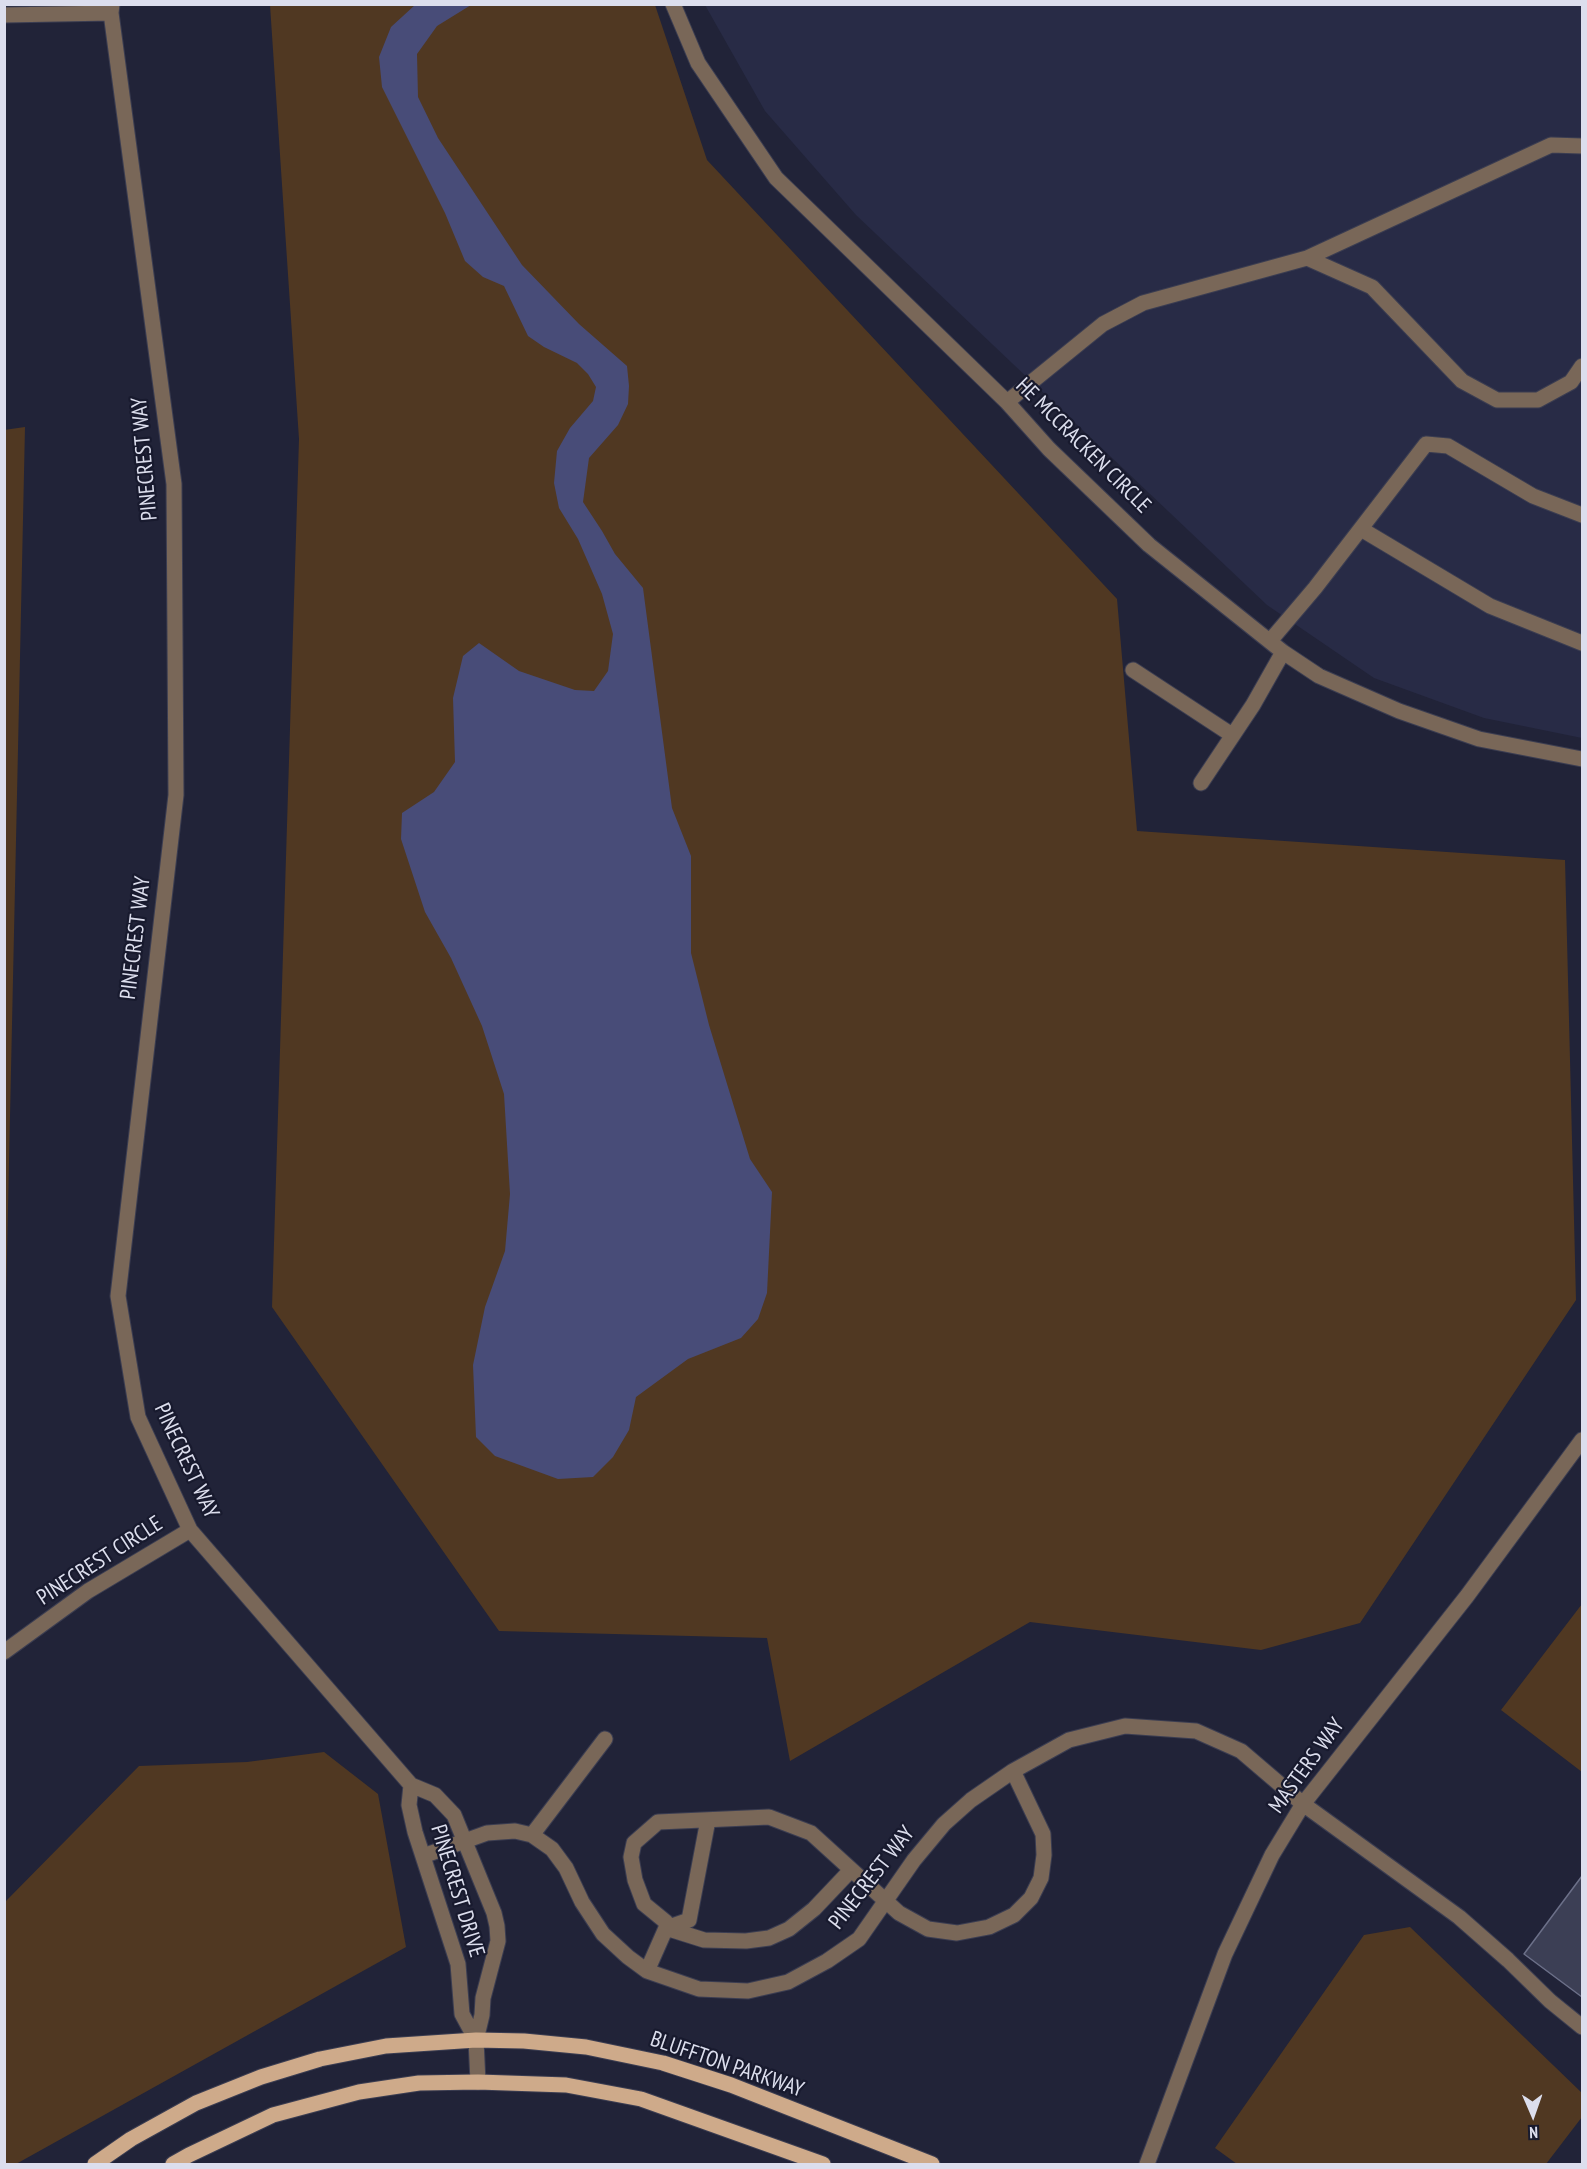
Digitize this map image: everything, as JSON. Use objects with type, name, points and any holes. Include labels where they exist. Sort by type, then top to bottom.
[{"type":"main road","name":"BLUFFTON PARKWAY","points":[[95,2164],[130,2139],[196,2103],[261,2077],[320,2059],[386,2046],[476,2040],[524,2041],[585,2047],[663,2062],[731,2085],[932,2164]]},
{"type":"main road","points":[[173,2164],[273,2115],[369,2091],[419,2083],[478,2082],[566,2085],[641,2099],[823,2164]]},
{"type":"street","name":"HE MCCRACKEN CIRCLE","points":[[673,4],[698,63],[776,178],[1007,402],[1049,449],[1149,544],[1282,652],[1319,676],[1399,711],[1479,739],[1582,759]]},
{"type":"street","points":[[4,15],[111,9]]},
{"type":"street","name":"PINECREST WAY","points":[[111,9],[174,484],[176,783],[118,1296],[138,1417],[190,1530],[411,1785]]},
{"type":"street","points":[[1007,402],[1103,324],[1143,303],[1307,258],[1551,145],[1582,146]]},
{"type":"street","points":[[1307,258],[1372,288],[1462,381],[1497,400],[1538,400],[1571,382],[1582,366]]},
{"type":"street","points":[[1270,641],[1315,588],[1426,444],[1448,446],[1533,496],[1582,515]]},
{"type":"street","points":[[1361,529],[1490,606],[1582,643]]},
{"type":"street","points":[[1201,783],[1253,705],[1282,652]]},
{"type":"street","points":[[1133,670],[1232,735]]},
{"type":"street","name":"MASTERS WAY","points":[[1147,2164],[1225,1954],[1272,1855],[1303,1804],[1467,1596],[1582,1440]]},
{"type":"street","name":"PINECREST CIRCLE","points":[[4,1652],[88,1591],[190,1530]]},
{"type":"street","name":"PINECREST WAY","points":[[532,1835],[552,1850],[566,1868],[582,1902],[603,1934],[647,1971],[699,1989],[747,1991],[788,1982],[827,1961],[859,1939],[914,1860],[944,1824],[972,1800],[1013,1771],[1069,1740],[1125,1726],[1196,1731],[1241,1752],[1303,1804],[1459,1917],[1550,2001],[1582,2027]]},
{"type":"street","points":[[423,1856],[487,1833],[515,1831],[532,1835],[605,1739]]},
{"type":"street","points":[[647,1971],[666,1928],[666,1922],[644,1904],[634,1880],[631,1857],[634,1843],[658,1822],[769,1817],[811,1833],[899,1913],[928,1929],[957,1933],[989,1927],[1014,1915],[1031,1899],[1041,1878],[1044,1856],[1043,1834],[1013,1771]]},
{"type":"street","name":"PINECREST DRIVE","points":[[411,1785],[435,1796],[454,1815],[494,1913],[498,1941],[483,1998],[482,2015],[476,2040],[462,2014],[458,1964],[409,1805],[411,1785]]},
{"type":"street","points":[[666,1928],[689,1920],[708,1820]]},
{"type":"street","points":[[666,1928],[704,1940],[746,1941],[770,1938],[789,1929],[814,1909],[851,1870]]},
{"type":"street","points":[[476,2040],[478,2082]]},
{"type":"shaded area","points":[[270,5],[655,5],[707,160],[1117,599],[1137,831],[1565,860],[1576,1300],[1360,1623],[1261,1650],[1030,1622],[790,1761],[767,1638],[499,1631],[272,1307],[299,439]]},
{"type":"shaded area","points":[[415,5],[471,5],[437,26],[417,54],[418,97],[438,138],[522,265],[579,324],[627,366],[628,404],[618,425],[589,458],[583,502],[615,554],[643,588],[672,808],[691,856],[691,953],[709,1025],[750,1159],[772,1192],[767,1293],[758,1319],[741,1338],[688,1359],[636,1397],[629,1430],[613,1457],[593,1477],[558,1479],[495,1456],[476,1437],[473,1365],[485,1307],[505,1251],[510,1194],[504,1094],[482,1026],[451,958],[425,912],[401,839],[402,813],[434,792],[455,762],[453,698],[463,656],[479,643],[519,671],[575,690],[594,691],[608,671],[613,634],[602,594],[578,539],[559,508],[554,483],[557,451],[570,428],[593,401],[596,387],[577,363],[544,347],[528,336],[504,286],[483,277],[465,261],[445,213],[382,87],[379,57],[391,27]]},
{"type":"shaded area","points":[[705,5],[1582,5],[1582,738],[1484,718],[1374,678],[1267,605],[856,215],[765,111]]},
{"type":"shaded area","points":[[25,427],[5,1346],[4,430]]},
{"type":"shaded area","points":[[1582,1604],[1582,1772],[1501,1710]]},
{"type":"shaded area","points":[[324,1752],[378,1794],[406,1947],[16,2164],[5,2164],[5,1902],[139,1766],[247,1762]]},
{"type":"shaded area","points":[[1410,1927],[1582,2093],[1582,2117],[1546,2164],[1237,2164],[1215,2148],[1364,1935]]},
{"type":"building","points":[[1582,1876],[1582,1997],[1524,1954]]}]
